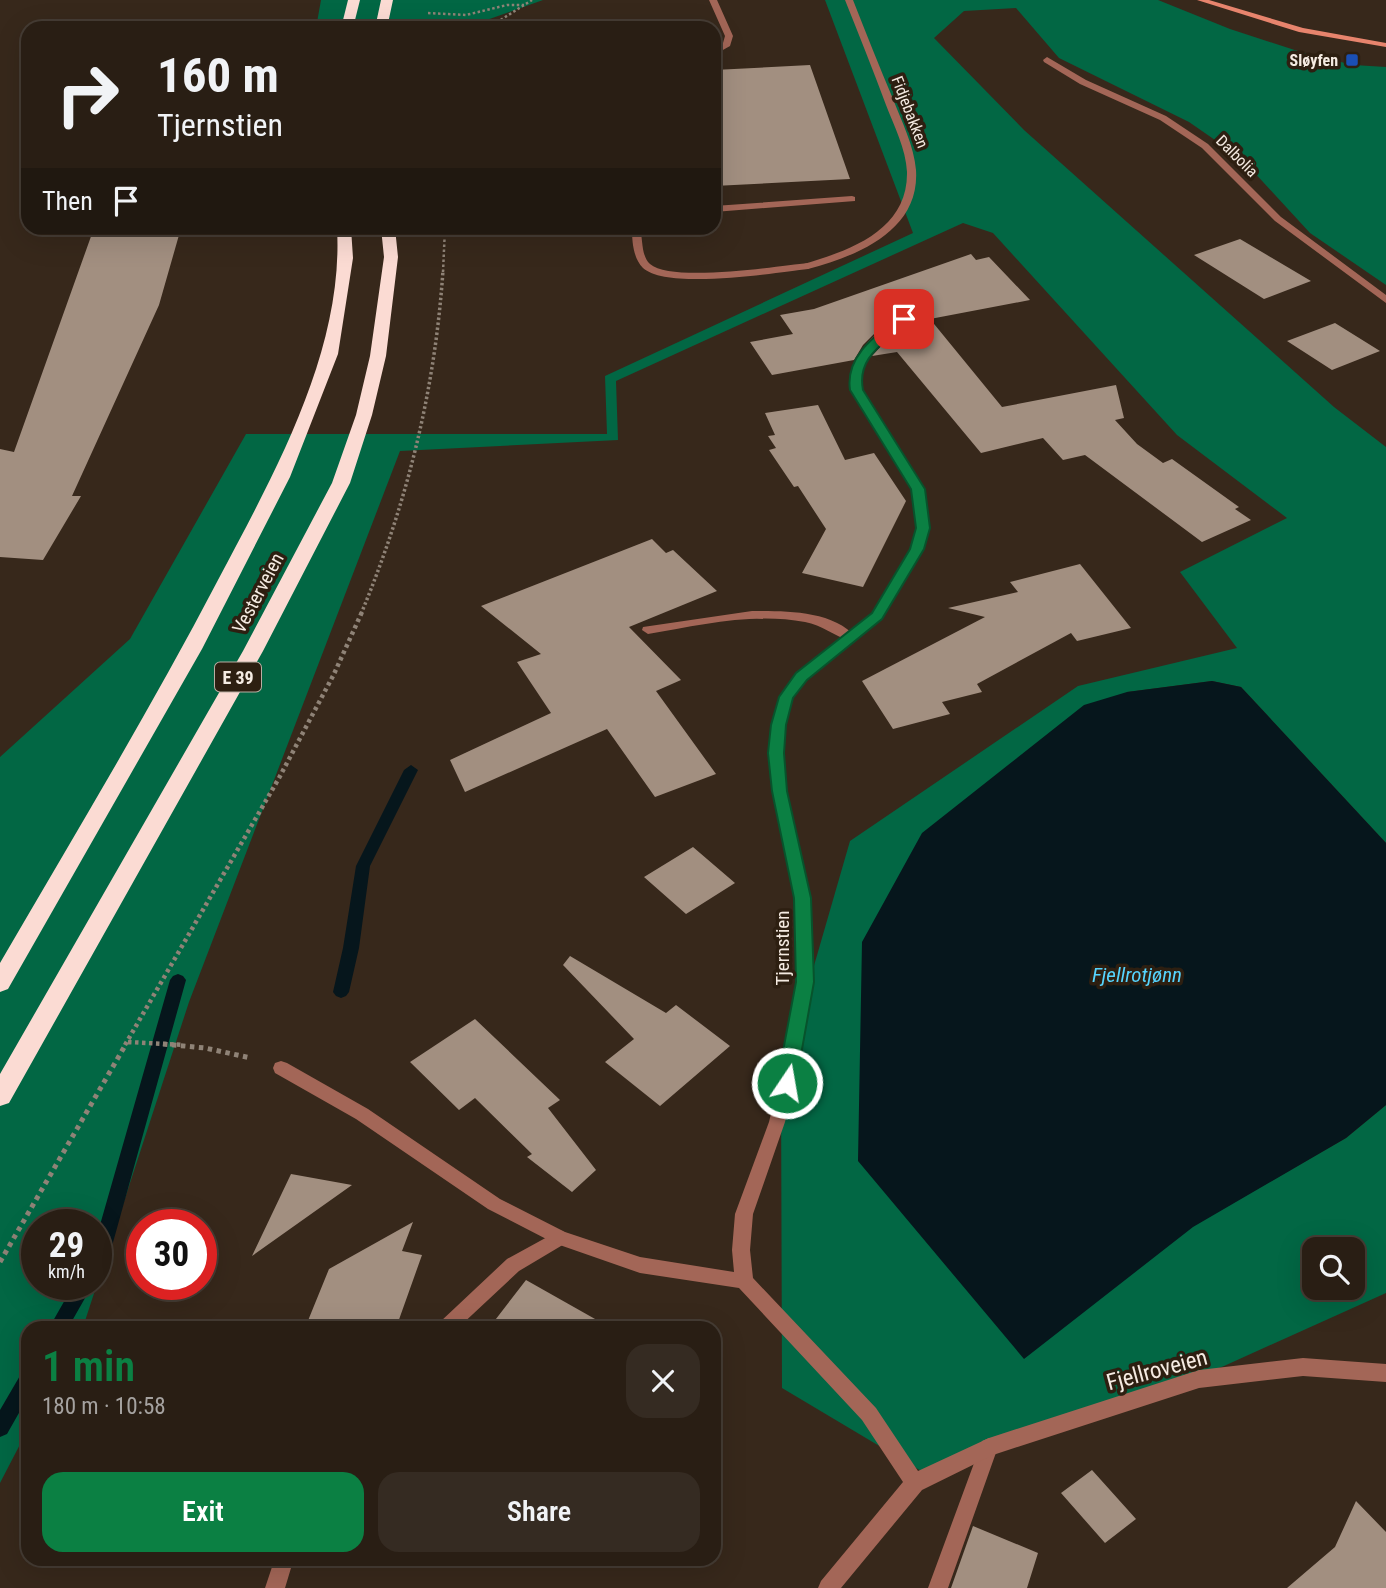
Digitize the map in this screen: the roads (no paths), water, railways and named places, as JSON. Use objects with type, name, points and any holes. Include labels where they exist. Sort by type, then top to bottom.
[{"type":"highway","points":[[349,21],[354,0]]},
{"type":"highway","points":[[382,21],[387,0]]},
{"type":"highway","name":"Vesterveien","points":[[0,983],[192,649],[281,477],[330,354],[345,258],[344,235]]},
{"type":"highway","name":"Vesterveien","points":[[0,1096],[253,651],[341,484],[364,415],[378,356],[391,257],[389,235]]},
{"type":"street","points":[[713,0],[729,36],[727,44],[721,48]]},
{"type":"street","name":"Fidjebakken","points":[[637,235],[640,258],[650,269],[672,275],[698,276],[808,266],[858,247],[883,233],[897,219],[908,200],[913,183],[912,165],[849,0]]},
{"type":"street","points":[[1201,0],[1302,30],[1386,45]]},
{"type":"street","name":"Dalbolia","points":[[1047,60],[1083,82],[1163,118],[1205,146],[1278,219],[1386,300]]},
{"type":"street","points":[[721,208],[852,199]]},
{"type":"street","name":"Tjernstien","points":[[744,1281],[741,1250],[744,1214],[777,1122],[791,1063],[805,982],[803,898],[779,791],[776,753],[779,725],[786,697],[801,677],[877,616],[917,549],[923,528],[918,489],[857,390],[855,378],[866,353],[882,334],[904,319]]},
{"type":"street","points":[[648,630],[715,619],[776,616],[811,619],[836,626],[850,637]]},
{"type":"street","points":[[282,1068],[362,1114],[494,1204],[560,1238],[640,1265],[744,1281],[869,1414],[915,1483]]},
{"type":"street","points":[[453,1321],[513,1265],[560,1238]]},
{"type":"street","name":"Fjellroveien","points":[[828,1588],[915,1483],[989,1447],[1199,1379],[1303,1367],[1386,1373]]},
{"type":"street","points":[[938,1588],[989,1447]]},
{"type":"street","points":[[275,1588],[281,1568]]},
{"type":"water","name":"Fjellrotjønn","points":[[1212,681],[1241,687],[1386,843],[1386,1105],[1346,1138],[1193,1227],[1024,1359],[858,1161],[862,942],[922,833],[1084,705],[1127,692]]},
{"type":"waterway","points":[[341,992],[351,948],[363,866],[411,770]]},
{"type":"waterway","points":[[112,1214],[178,980]]},
{"type":"waterway","points":[[62,1321],[75,1300]]},
{"type":"waterway","points":[[0,1428],[21,1392]]},
{"type":"place","name":"Sløyfen","points":[[1352,60]]}]
